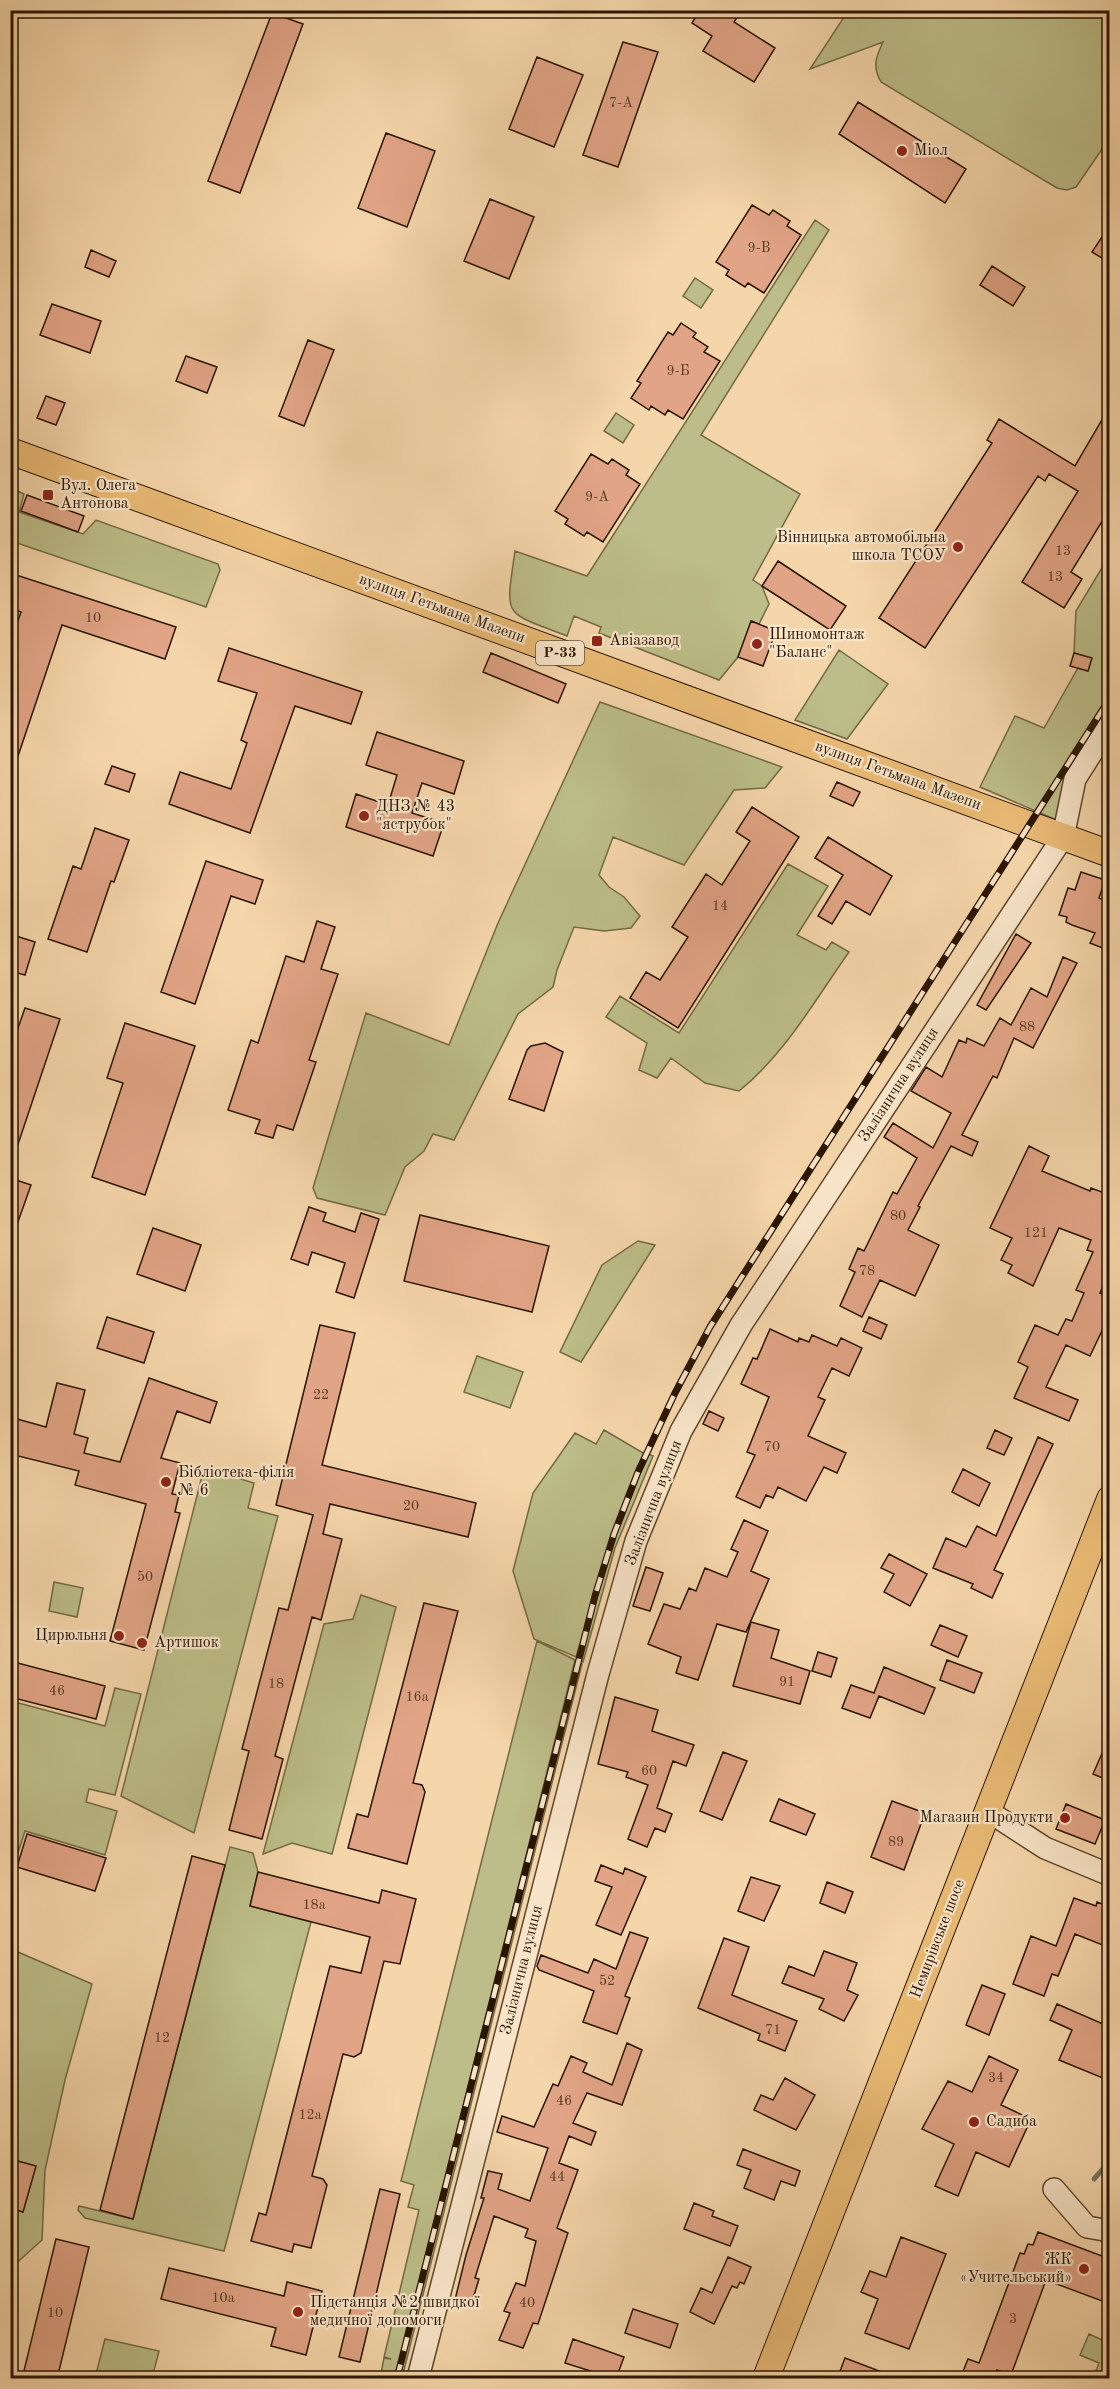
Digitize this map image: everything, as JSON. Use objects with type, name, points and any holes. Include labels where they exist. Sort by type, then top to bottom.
[{"type":"main road","name":"вулиця Гетьмана Мазепи","points":[[10,451],[1110,854]]},
{"type":"main road","name":"Немирівське шосе","points":[[766,2379],[1110,1499]]},
{"type":"street","name":"Залізнична вулиця","points":[[418,2379],[598,1674],[636,1541],[677,1442],[741,1325],[1063,837],[1075,779],[1110,724]]},
{"type":"street","points":[[988,1811],[1045,1848],[1110,1875]]},
{"type":"street","points":[[1054,2189],[1087,2227],[1110,2231]]},
{"type":"green space","points":[[848,11],[1109,11],[1109,139],[1076,187],[1067,190],[1057,188],[881,82],[876,62],[883,42],[810,69]]},
{"type":"green space","points":[[815,220],[829,230],[701,435],[800,494],[753,580],[762,586],[769,604],[759,624],[752,621],[738,657],[719,680],[599,633],[601,627],[574,616],[567,636],[520,616],[513,610],[510,602],[515,551],[587,576]]},
{"type":"green space","points":[[695,278],[713,290],[701,308],[683,296]]},
{"type":"green space","points":[[616,413],[634,425],[623,443],[604,431]]},
{"type":"green space","points":[[11,488],[24,494],[19,512],[83,534],[96,520],[218,564],[220,570],[206,607],[11,541]]},
{"type":"green space","points":[[1109,556],[1109,724],[1066,824],[980,787],[1015,716],[1044,728],[1078,668],[1088,671],[1091,658],[1074,653],[1076,611]]},
{"type":"green space","points":[[839,650],[888,684],[847,739],[795,720]]},
{"type":"green space","points":[[600,702],[782,767],[765,788],[734,790],[684,865],[613,837],[599,875],[609,887],[624,897],[640,916],[631,928],[604,931],[574,927],[557,970],[553,987],[518,1014],[454,1140],[433,1134],[424,1151],[405,1167],[385,1215],[317,1198],[313,1188],[366,1013],[449,1045],[498,923]]},
{"type":"green space","points":[[788,864],[828,886],[797,935],[826,950],[832,942],[849,952],[798,1026],[771,1060],[739,1091],[705,1083],[671,1058],[657,1078],[639,1070],[647,1043],[606,1017],[620,996],[679,1033]]},
{"type":"green space","points":[[638,1241],[655,1245],[581,1362],[560,1352],[602,1265]]},
{"type":"green space","points":[[477,1356],[523,1372],[510,1408],[464,1392]]},
{"type":"green space","points":[[604,1430],[645,1454],[613,1533],[576,1657],[534,1639],[513,1571],[533,1493],[575,1433],[596,1444]]},
{"type":"green space","points":[[648,1454],[653,1456],[615,1548],[583,1662],[578,1659],[616,1532]]},
{"type":"green space","points":[[204,1468],[254,1483],[248,1508],[278,1516],[194,1833],[121,1796]]},
{"type":"green space","points":[[54,1582],[83,1588],[77,1617],[49,1611]]},
{"type":"green space","points":[[361,1595],[396,1607],[332,1854],[292,1843],[263,1854],[324,1624],[353,1619]]},
{"type":"green space","points":[[537,1641],[575,1660],[395,2378],[380,2378],[384,2358],[391,2359],[384,2357],[419,2210],[408,2207],[414,2185],[401,2181]]},
{"type":"green space","points":[[577,1660],[582,1664],[402,2378],[398,2378]]},
{"type":"green space","points":[[115,1688],[141,1694],[115,1795],[89,1789],[86,1802],[117,1811],[105,1855],[25,1831],[18,1853],[11,1851],[11,1701],[105,1726]]},
{"type":"green space","points":[[230,1847],[253,1853],[258,1872],[250,1906],[311,1922],[224,2251],[85,2218],[78,2210],[79,2206],[133,2219]]},
{"type":"green space","points":[[11,1949],[92,1984],[65,2080],[45,2170],[42,2240],[11,2268],[10,2208],[23,2212],[36,2166],[11,2159]]},
{"type":"green space","points":[[1089,2334],[1109,2343],[1109,2378],[1094,2376],[1099,2363],[1080,2355]]},
{"type":"green space","points":[[105,2339],[159,2351],[152,2378],[95,2378]]},
{"type":"building","points":[[700,10],[742,10],[734,22],[775,48],[754,82],[703,51],[712,36],[692,23]]},
{"type":"building","points":[[272,13],[303,24],[240,193],[208,181]]},
{"type":"building","points":[[623,42],[658,52],[618,167],[583,155]]},
{"type":"building","points":[[537,57],[583,75],[554,147],[509,129]]},
{"type":"building","name":"Міол","points":[[858,102],[966,169],[945,203],[839,134]]},
{"type":"building","points":[[386,133],[435,151],[407,227],[358,208]]},
{"type":"building","points":[[490,199],[534,217],[509,279],[464,261]]},
{"type":"building","points":[[752,205],[769,215],[773,210],[790,221],[787,226],[801,235],[764,293],[748,283],[745,287],[726,275],[729,270],[716,262]]},
{"type":"building","points":[[1110,225],[1110,263],[1092,252]]},
{"type":"building","points":[[91,250],[116,261],[109,277],[85,267]]},
{"type":"building","points":[[992,266],[1025,287],[1013,306],[980,285]]},
{"type":"building","points":[[52,304],[101,321],[90,353],[40,335]]},
{"type":"building","points":[[681,323],[696,333],[693,337],[708,347],[704,352],[720,361],[683,419],[668,410],[665,415],[651,406],[649,410],[631,398],[641,383],[637,381],[668,332],[673,335]]},
{"type":"building","points":[[308,340],[334,350],[304,426],[279,416]]},
{"type":"building","points":[[186,356],[217,367],[207,393],[176,381]]},
{"type":"building","points":[[46,396],[65,403],[56,425],[37,418]]},
{"type":"building","points":[[1110,406],[1110,522],[1104,518],[1071,572],[1082,579],[1064,608],[1022,582],[1078,491],[1049,474],[1045,481],[1038,476],[925,648],[879,618],[992,443],[987,440],[999,419],[1075,466]]},
{"type":"building","points":[[591,454],[608,464],[612,459],[629,470],[626,475],[640,484],[603,542],[587,532],[584,536],[565,524],[568,519],[555,511]]},
{"type":"building","points":[[27,495],[84,516],[78,532],[21,511]]},
{"type":"building","points":[[778,561],[846,606],[830,630],[762,586]]},
{"type":"building","points":[[10,573],[176,627],[165,659],[62,625],[13,771],[10,770],[10,644],[21,612],[10,608]]},
{"type":"building","name":"Шиномонтаж \"Баланс\"","points":[[751,621],[776,631],[763,666],[738,657]]},
{"type":"building","points":[[229,648],[362,692],[351,724],[295,706],[250,833],[169,804],[180,772],[231,789],[247,743],[241,740],[257,693],[218,681]]},
{"type":"building","points":[[491,653],[566,684],[558,703],[483,672]]},
{"type":"building","points":[[1074,653],[1092,658],[1088,671],[1070,666]]},
{"type":"building","points":[[377,732],[464,761],[454,794],[422,783],[412,813],[444,823],[433,856],[346,827],[356,794],[388,805],[397,775],[366,765]]},
{"type":"building","points":[[112,766],[135,774],[129,792],[105,784]]},
{"type":"building","points":[[837,782],[860,792],[853,806],[830,796]]},
{"type":"building","points":[[752,807],[799,837],[678,1028],[630,998],[646,972],[660,980],[688,937],[672,927],[706,874],[722,885],[750,841],[736,832]]},
{"type":"building","points":[[95,828],[129,840],[114,882],[111,881],[87,952],[48,939],[73,866],[81,869]]},
{"type":"building","points":[[828,837],[892,876],[870,915],[846,901],[832,924],[818,916],[843,875],[815,858]]},
{"type":"building","points":[[206,861],[263,880],[255,904],[231,896],[195,1004],[161,992]]},
{"type":"building","points":[[1081,872],[1105,880],[1099,898],[1108,902],[1110,898],[1110,951],[1090,943],[1095,933],[1066,922],[1067,917],[1059,915],[1068,888],[1075,890]]},
{"type":"building","points":[[317,921],[335,927],[321,969],[338,974],[309,1060],[316,1062],[293,1130],[277,1125],[273,1138],[255,1133],[260,1120],[228,1110],[251,1040],[258,1043],[286,956],[304,962]]},
{"type":"building","points":[[10,934],[35,942],[25,975],[10,971]]},
{"type":"building","points":[[1016,934],[1031,943],[986,1010],[977,1005]]},
{"type":"building","points":[[1063,957],[1077,963],[1033,1048],[1014,1038],[997,1078],[993,1076],[962,1135],[978,1142],[972,1156],[951,1146],[918,1206],[920,1207],[908,1230],[939,1245],[915,1296],[880,1280],[862,1317],[840,1306],[855,1272],[849,1269],[858,1248],[864,1251],[893,1192],[897,1194],[917,1158],[884,1137],[893,1123],[933,1148],[951,1113],[911,1091],[926,1067],[942,1077],[959,1040],[966,1043],[967,1038],[984,1046],[1000,1018],[1011,1025],[1031,988],[1047,997]]},
{"type":"building","points":[[25,1008],[60,1019],[13,1159],[10,1158],[10,1051]]},
{"type":"building","points":[[125,1023],[195,1046],[145,1195],[92,1177],[123,1083],[107,1078]]},
{"type":"building","points":[[545,1043],[563,1052],[544,1111],[509,1099],[527,1050],[531,1046]]},
{"type":"building","points":[[1029,1146],[1049,1156],[1042,1171],[1090,1191],[1091,1188],[1110,1195],[1110,1270],[1100,1293],[1110,1297],[1107,1320],[1090,1356],[1066,1345],[1046,1387],[1078,1400],[1069,1421],[1014,1398],[1028,1367],[1018,1362],[1035,1325],[1058,1335],[1066,1319],[1072,1321],[1084,1293],[1076,1290],[1093,1252],[1087,1250],[1091,1240],[1059,1228],[1033,1286],[1008,1273],[1012,1265],[1001,1260],[1012,1238],[990,1228]]},
{"type":"building","points":[[10,1178],[31,1185],[13,1236],[10,1236]]},
{"type":"building","points":[[309,1207],[326,1213],[323,1221],[355,1232],[361,1213],[379,1219],[354,1298],[336,1292],[345,1263],[312,1252],[308,1265],[291,1259]]},
{"type":"building","points":[[420,1215],[549,1246],[532,1312],[404,1281]]},
{"type":"building","points":[[153,1228],[201,1245],[185,1291],[137,1274]]},
{"type":"building","points":[[107,1317],[154,1332],[144,1363],[97,1348]]},
{"type":"building","points":[[869,1317],[887,1325],[881,1339],[863,1331]]},
{"type":"building","points":[[320,1325],[355,1333],[322,1465],[476,1503],[468,1537],[330,1504],[323,1534],[342,1539],[321,1620],[312,1617],[275,1756],[283,1759],[262,1839],[229,1830],[249,1751],[242,1749],[279,1608],[288,1610],[313,1515],[276,1505]]},
{"type":"building","points":[[770,1329],[798,1342],[799,1338],[809,1342],[812,1335],[837,1346],[841,1338],[862,1348],[849,1376],[832,1368],[818,1397],[825,1400],[808,1436],[846,1453],[837,1473],[824,1467],[806,1501],[778,1487],[773,1498],[766,1495],[760,1508],[736,1497],[755,1455],[747,1452],[769,1397],[741,1384],[753,1358],[757,1359]]},
{"type":"building","points":[[149,1378],[217,1402],[210,1423],[177,1411],[161,1458],[180,1463],[172,1494],[179,1495],[175,1512],[180,1513],[144,1650],[110,1641],[146,1504],[75,1485],[79,1471],[10,1454],[10,1443],[17,1419],[46,1427],[57,1383],[85,1390],[74,1434],[88,1438],[84,1453],[120,1462]]},
{"type":"building","points":[[709,1411],[724,1418],[718,1431],[703,1424]]},
{"type":"building","points":[[995,1430],[1012,1438],[1004,1455],[987,1448]]},
{"type":"building","points":[[1038,1437],[1053,1444],[994,1570],[1003,1574],[992,1598],[971,1588],[973,1584],[933,1568],[946,1538],[966,1547],[977,1526],[996,1536]]},
{"type":"building","points":[[963,1469],[990,1483],[979,1506],[952,1492]]},
{"type":"building","points":[[744,1520],[768,1531],[751,1571],[769,1579],[746,1632],[717,1624],[698,1680],[676,1673],[681,1657],[648,1644],[664,1604],[680,1609],[689,1588],[696,1591],[705,1568],[727,1577],[738,1552],[731,1549]]},
{"type":"building","points":[[889,1554],[927,1574],[910,1606],[884,1592],[894,1574],[881,1568]]},
{"type":"building","points":[[646,1567],[663,1573],[650,1611],[633,1606]]},
{"type":"building","points":[[424,1603],[458,1611],[413,1783],[422,1785],[425,1792],[407,1864],[348,1848],[357,1814],[368,1817]]},
{"type":"building","points":[[751,1622],[779,1630],[771,1658],[810,1671],[800,1704],[733,1686]]},
{"type":"building","points":[[940,1625],[967,1636],[958,1657],[931,1645]]},
{"type":"building","points":[[818,1652],[837,1658],[831,1677],[812,1671]]},
{"type":"building","points":[[947,1660],[982,1673],[974,1693],[940,1680]]},
{"type":"building","points":[[10,1661],[105,1686],[96,1719],[10,1697]]},
{"type":"building","points":[[884,1667],[935,1688],[924,1714],[879,1696],[870,1718],[842,1708],[851,1685],[874,1693]]},
{"type":"building","points":[[615,1697],[658,1710],[652,1731],[694,1745],[686,1766],[673,1761],[657,1808],[672,1814],[665,1832],[655,1828],[647,1847],[628,1839],[648,1785],[626,1777],[628,1772],[598,1764]]},
{"type":"building","points":[[1110,1735],[1110,1781],[1093,1774]]},
{"type":"building","points":[[723,1752],[747,1761],[722,1820],[700,1811]]},
{"type":"building","points":[[779,1799],[815,1814],[806,1835],[770,1821]]},
{"type":"building","points":[[892,1801],[925,1813],[904,1870],[871,1857]]},
{"type":"building","points":[[1066,1804],[1105,1820],[1095,1844],[1056,1829]]},
{"type":"building","points":[[27,1834],[106,1858],[95,1891],[17,1867]]},
{"type":"building","points":[[192,1856],[225,1865],[133,2219],[100,2210]]},
{"type":"building","points":[[601,1865],[623,1874],[625,1868],[646,1877],[621,1935],[596,1925],[612,1887],[595,1881]]},
{"type":"building","points":[[258,1872],[379,1903],[382,1890],[416,1899],[400,1964],[384,1961],[361,2053],[354,2057],[343,2054],[312,2176],[323,2179],[327,2185],[311,2248],[294,2244],[292,2252],[251,2241],[259,2213],[266,2215],[330,1966],[361,1973],[370,1937],[250,1906]]},
{"type":"building","points":[[751,1877],[780,1886],[764,1921],[738,1911]]},
{"type":"building","points":[[827,1882],[853,1892],[845,1913],[820,1903]]},
{"type":"building","points":[[1074,1898],[1096,1906],[1097,1902],[1110,1907],[1110,1948],[1075,1934],[1058,1976],[1052,1974],[1044,1996],[1013,1984],[1031,1936],[1056,1946]]},
{"type":"building","points":[[630,1932],[648,1938],[625,1996],[630,1998],[617,2034],[583,2022],[594,1991],[539,1970],[537,1966],[541,1955],[588,1973],[594,1959],[616,1969]]},
{"type":"building","points":[[724,1938],[749,1947],[732,1995],[797,2021],[785,2051],[758,2040],[760,2034],[698,2008]]},
{"type":"building","points":[[824,1951],[857,1963],[847,1990],[858,1995],[844,2021],[819,2009],[824,1999],[782,1983],[789,1966],[814,1976]]},
{"type":"building","points":[[982,1985],[1005,1994],[989,2035],[966,2025]]},
{"type":"building","points":[[1057,2004],[1110,2027],[1110,2081],[1059,2060],[1072,2030],[1050,2020]]},
{"type":"building","points":[[627,2043],[642,2050],[622,2105],[587,2093],[573,2123],[596,2132],[591,2145],[569,2136],[559,2163],[578,2170],[557,2228],[568,2233],[538,2324],[533,2323],[523,2348],[499,2340],[510,2313],[504,2311],[516,2283],[525,2286],[536,2241],[525,2237],[528,2229],[494,2216],[475,2278],[479,2279],[472,2302],[467,2300],[464,2308],[454,2304],[466,2255],[484,2198],[481,2198],[488,2171],[502,2174],[498,2189],[530,2201],[548,2148],[497,2132],[502,2116],[534,2127],[553,2084],[558,2086],[571,2056],[587,2063],[583,2072],[612,2085]]},
{"type":"building","points":[[989,2056],[1018,2070],[1001,2105],[1031,2119],[1009,2167],[976,2152],[958,2196],[935,2186],[954,2144],[922,2129],[948,2081],[972,2092]]},
{"type":"building","points":[[785,2078],[815,2095],[796,2130],[754,2110],[761,2095],[773,2100]]},
{"type":"building","points":[[743,2149],[800,2171],[795,2186],[781,2181],[774,2200],[744,2188],[751,2170],[737,2165]]},
{"type":"building","points":[[10,2159],[36,2166],[23,2212],[10,2208]]},
{"type":"building","points":[[380,2189],[400,2194],[360,2362],[339,2357]]},
{"type":"building","points":[[694,2203],[714,2211],[712,2216],[738,2226],[730,2246],[684,2229]]},
{"type":"building","points":[[1038,2232],[1110,2259],[1110,2304],[1046,2280],[1011,2375],[997,2370],[994,2379],[960,2379],[968,2359],[979,2363],[1020,2253],[1024,2254],[1028,2244],[1033,2245]]},
{"type":"building","points":[[901,2237],[946,2254],[909,2349],[865,2333],[878,2299],[861,2292],[870,2271],[886,2277]]},
{"type":"building","points":[[56,2239],[89,2247],[57,2379],[22,2379]]},
{"type":"building","points":[[728,2257],[751,2267],[744,2284],[740,2282],[737,2288],[732,2286],[714,2324],[690,2312],[701,2288],[712,2293]]},
{"type":"building","points":[[169,2268],[284,2296],[287,2282],[322,2291],[306,2355],[271,2346],[276,2328],[161,2299]]},
{"type":"building","points":[[633,2309],[678,2324],[670,2348],[625,2333]]},
{"type":"building","points":[[573,2339],[624,2357],[616,2379],[565,2363]]},
{"type":"building","points":[[845,2358],[895,2377],[895,2379],[837,2379]]},
{"type":"waterway","points":[[1094,2179],[1110,2161]]},
{"type":"railway","points":[[397,2378],[595,1596],[614,1534],[638,1472],[675,1393],[710,1327],[1110,698]]},
{"type":"place","name":"Міол","points":[[902,151]]},
{"type":"place","name":"Вул. Олега Антонова","points":[[48,495]]},
{"type":"place","name":"Вінницька автомобільна школа ТСОУ","points":[[958,547]]},
{"type":"place","name":"Авіазавод","points":[[597,641]]},
{"type":"place","name":"Шиномонтаж \"Баланс\"","points":[[757,644]]},
{"type":"place","name":"ДНЗ № 43 \"яструбок\"","points":[[364,816]]},
{"type":"place","name":"Бібліотека-філія № 6","points":[[166,1482]]},
{"type":"place","name":"Цирюльня","points":[[119,1636]]},
{"type":"place","name":"Артишок","points":[[142,1643]]},
{"type":"place","name":"Магазин Продукти","points":[[1065,1818]]},
{"type":"place","name":"Садиба","points":[[974,2122]]},
{"type":"place","name":"ЖК «Учительський»","points":[[1084,2269]]},
{"type":"place","name":"Підстанція №2 швидкої медичної допомоги","points":[[298,2312]]}]
